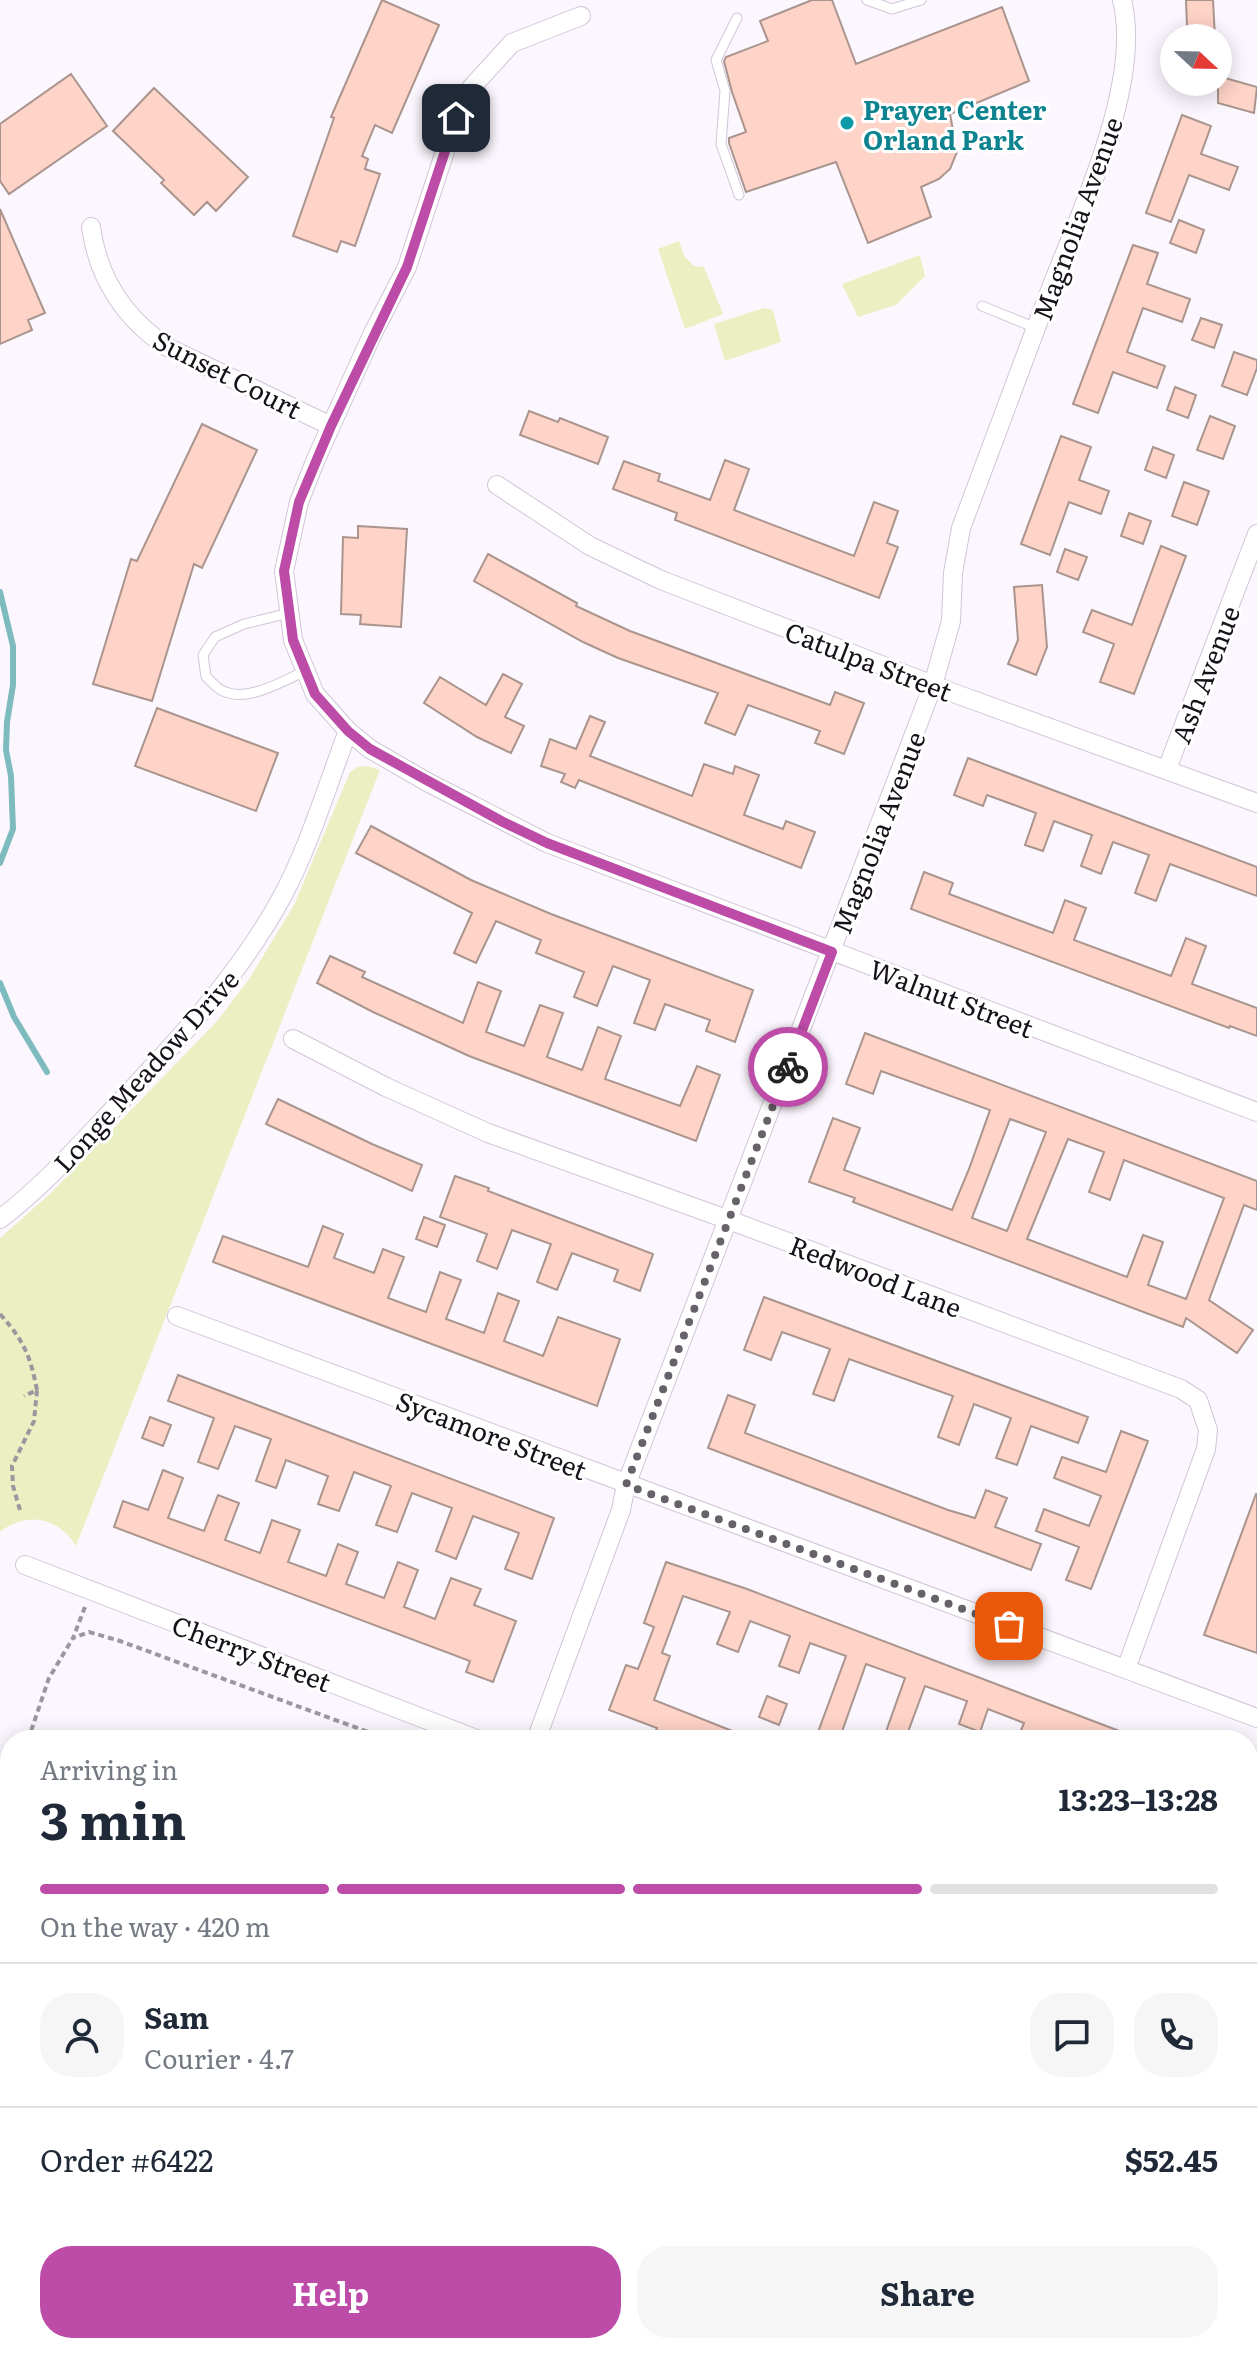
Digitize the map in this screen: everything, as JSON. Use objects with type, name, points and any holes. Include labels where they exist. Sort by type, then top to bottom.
[{"type":"street","name":"Magnolia Avenue","points":[[540,1730],[621,1510],[626,1485],[933,685],[951,621],[953,573],[961,528],[1118,104],[1126,57],[1122,0]]},
{"type":"street","name":"Walnut Street","points":[[581,16],[512,43],[471,88],[456,118],[407,267],[331,426],[299,502],[284,571],[293,640],[315,694],[348,731],[370,749],[547,843],[1257,1112]]},
{"type":"street","name":"Sunset Court","points":[[91,227],[95,253],[118,298],[152,337],[331,426]]},
{"type":"street","name":"Catulpa Street","points":[[497,485],[560,528],[623,564],[933,685],[1257,803]]},
{"type":"street","name":"Ash Avenue","points":[[1167,769],[1257,534]]},
{"type":"street","name":"Longe Meadow Drive","points":[[0,1219],[37,1191],[181,1037],[227,982],[254,944],[284,892],[348,731]]},
{"type":"street","name":"Redwood Lane","points":[[293,1039],[386,1087],[488,1133],[1160,1381],[1198,1400],[1208,1430],[1206,1449],[1126,1669]]},
{"type":"street","name":"Sycamore Street","points":[[177,1316],[1257,1718]]},
{"type":"street","name":"Cherry Street","points":[[25,1565],[453,1730]]},
{"type":"lane","points":[[867,0],[892,9],[921,0]]},
{"type":"lane","points":[[737,18],[716,60],[725,91],[721,144],[739,195]]},
{"type":"lane","points":[[982,306],[1036,328]]},
{"type":"lane","points":[[289,613],[244,624],[215,637],[203,655],[206,677],[222,690],[237,694],[264,689],[305,671]]},
{"type":"path","points":[[0,1315],[19,1335],[30,1355],[37,1390],[34,1421],[12,1466],[13,1486],[20,1510]]},
{"type":"path","points":[[24,1396],[37,1390]]},
{"type":"path","points":[[31,1730],[49,1678],[73,1638],[91,1590]]},
{"type":"path","points":[[73,1638],[89,1632],[120,1641],[363,1730]]},
{"type":"green space","points":[[679,241],[684,256],[694,266],[704,267],[723,314],[685,329],[658,249]]},
{"type":"green space","points":[[920,255],[925,276],[896,305],[858,317],[842,284]]},
{"type":"green space","points":[[764,308],[773,310],[781,342],[725,361],[714,324]]},
{"type":"green space","points":[[368,766],[380,770],[76,1546],[61,1529],[41,1520],[20,1521],[0,1532],[0,1238],[51,1193],[218,1020],[249,979],[294,905],[350,772]]},
{"type":"building","points":[[382,0],[439,25],[392,133],[375,125],[362,156],[368,159],[365,169],[380,174],[355,246],[341,241],[337,252],[293,236],[334,118],[331,117]]},
{"type":"building","name":"Prayer Center Orland Park","points":[[812,0],[832,0],[856,64],[1002,7],[1029,81],[950,114],[957,152],[950,169],[939,179],[921,187],[931,217],[868,243],[836,162],[746,192],[729,143],[729,138],[746,132],[732,92],[724,61],[726,57],[768,41],[760,21]]},
{"type":"building","points":[[1186,0],[1213,0],[1214,24],[1187,24]]},
{"type":"building","points":[[71,74],[107,126],[9,194],[0,181],[0,124]]},
{"type":"building","points":[[1232,80],[1257,87],[1254,113],[1218,103],[1218,96],[1232,96]]},
{"type":"building","points":[[154,88],[248,177],[216,211],[207,202],[194,215],[161,183],[164,180],[113,131]]},
{"type":"building","points":[[1182,115],[1211,126],[1201,154],[1238,167],[1229,190],[1189,175],[1171,222],[1146,213]]},
{"type":"building","points":[[0,209],[45,313],[28,320],[32,330],[0,344]]},
{"type":"building","points":[[1179,220],[1204,230],[1196,253],[1170,243]]},
{"type":"building","points":[[1133,245],[1158,253],[1147,284],[1190,299],[1182,322],[1143,308],[1127,352],[1165,366],[1157,388],[1113,372],[1098,413],[1073,404]]},
{"type":"building","points":[[1201,318],[1222,325],[1214,348],[1192,340]]},
{"type":"building","points":[[1234,352],[1257,360],[1247,395],[1222,386]]},
{"type":"building","points":[[1175,387],[1196,395],[1188,418],[1167,410]]},
{"type":"building","points":[[529,411],[558,422],[560,418],[608,437],[598,464],[520,435]]},
{"type":"building","points":[[1210,416],[1235,426],[1223,459],[1197,450]]},
{"type":"building","points":[[202,424],[257,450],[202,568],[194,564],[152,701],[93,684],[131,559],[137,561]]},
{"type":"building","points":[[1061,436],[1091,447],[1079,480],[1109,491],[1101,514],[1069,502],[1050,555],[1021,544]]},
{"type":"building","points":[[1153,447],[1174,455],[1166,478],[1145,470]]},
{"type":"building","points":[[725,460],[749,469],[734,510],[854,556],[874,502],[898,511],[887,543],[898,547],[879,598],[675,520],[677,513],[613,489],[624,461],[660,474],[658,481],[710,500]]},
{"type":"building","points":[[1184,482],[1209,491],[1197,525],[1172,516]]},
{"type":"building","points":[[1129,513],[1151,521],[1143,544],[1121,536]]},
{"type":"building","points":[[358,526],[407,529],[401,627],[360,624],[361,615],[341,614],[343,537],[358,538]]},
{"type":"building","points":[[1161,546],[1186,556],[1134,694],[1100,682],[1114,644],[1083,632],[1092,610],[1132,625]]},
{"type":"building","points":[[1065,549],[1087,557],[1078,580],[1057,572]]},
{"type":"building","points":[[488,554],[577,603],[576,606],[630,631],[830,705],[835,692],[864,703],[844,754],[815,743],[820,731],[748,705],[735,735],[705,723],[718,693],[618,658],[583,642],[474,581]]},
{"type":"building","points":[[1042,585],[1047,647],[1036,675],[1008,664],[1018,640],[1014,587]]},
{"type":"building","points":[[503,674],[522,684],[505,717],[524,726],[511,753],[477,737],[424,703],[440,677],[486,705]]},
{"type":"building","points":[[157,708],[278,753],[256,811],[135,766]]},
{"type":"building","points":[[590,716],[605,722],[590,756],[692,796],[704,764],[733,774],[735,766],[759,775],[744,815],[783,829],[786,821],[815,832],[801,868],[579,780],[575,788],[561,782],[565,774],[541,766],[550,739],[576,749]]},
{"type":"building","points":[[968,758],[1257,867],[1257,896],[1170,864],[1156,901],[1135,893],[1149,855],[1113,842],[1101,874],[1081,866],[1092,835],[1054,821],[1043,851],[1025,845],[1036,813],[987,795],[983,806],[954,795]]},
{"type":"building","points":[[371,826],[471,880],[551,914],[753,990],[735,1042],[706,1031],[710,1020],[665,1004],[655,1030],[634,1023],[650,980],[613,966],[597,1006],[574,997],[584,972],[536,953],[541,940],[496,921],[476,963],[454,953],[472,913],[356,853]]},
{"type":"building","points":[[924,872],[953,883],[949,894],[1053,933],[1065,900],[1086,908],[1074,940],[1171,976],[1186,938],[1206,946],[1192,984],[1257,1008],[1257,1036],[911,909]]},
{"type":"building","points":[[330,956],[365,972],[362,977],[463,1023],[478,982],[501,991],[486,1032],[524,1046],[540,1005],[563,1013],[547,1057],[582,1070],[598,1027],[621,1036],[605,1079],[680,1106],[697,1066],[720,1075],[696,1141],[469,1056],[373,1012],[317,983]]},
{"type":"building","points":[[865,1033],[1257,1181],[1257,1210],[1244,1205],[1209,1300],[1253,1330],[1237,1353],[1186,1318],[1183,1327],[853,1202],[855,1198],[809,1182],[833,1118],[860,1128],[844,1170],[952,1210],[990,1110],[881,1071],[873,1094],[846,1084]],"holes":[[[1010,1119],[1046,1132],[1007,1231],[972,1218]],[[1068,1139],[1104,1152],[1089,1192],[1110,1200],[1124,1160],[1224,1198],[1186,1299],[1148,1285],[1163,1242],[1143,1235],[1127,1277],[1027,1239]]]},
{"type":"building","points":[[278,1099],[422,1165],[412,1191],[266,1124]]},
{"type":"building","points":[[455,1176],[653,1254],[640,1291],[614,1281],[618,1270],[572,1253],[557,1290],[537,1282],[551,1244],[512,1230],[497,1269],[477,1261],[487,1234],[440,1217]]},
{"type":"building","points":[[424,1217],[445,1225],[437,1247],[416,1239]]},
{"type":"building","points":[[323,1226],[343,1234],[334,1258],[374,1273],[383,1249],[404,1257],[388,1298],[426,1312],[440,1272],[461,1280],[446,1319],[484,1333],[498,1293],[519,1301],[504,1341],[543,1356],[558,1317],[620,1339],[597,1406],[213,1262],[223,1236],[308,1267]]},
{"type":"building","points":[[764,1297],[1088,1417],[1078,1443],[1031,1426],[1017,1465],[996,1458],[1011,1418],[974,1404],[959,1445],[938,1437],[953,1396],[849,1359],[834,1401],[813,1394],[830,1349],[782,1332],[771,1360],[744,1350]]},
{"type":"building","points":[[178,1375],[554,1518],[532,1579],[505,1569],[519,1533],[473,1516],[456,1559],[436,1551],[452,1508],[412,1493],[397,1532],[376,1525],[391,1486],[354,1472],[339,1511],[318,1504],[328,1476],[286,1460],[276,1488],[256,1481],[271,1439],[235,1426],[218,1469],[198,1462],[214,1418],[168,1401]]},
{"type":"building","points":[[728,1395],[755,1405],[745,1433],[948,1510],[975,1518],[986,1490],[1007,1498],[995,1527],[1041,1544],[1031,1570],[708,1448]]},
{"type":"building","points":[[150,1417],[171,1425],[163,1446],[142,1438]]},
{"type":"building","points":[[1121,1431],[1148,1441],[1091,1589],[1066,1580],[1079,1547],[1036,1531],[1044,1509],[1089,1526],[1101,1496],[1054,1478],[1062,1457],[1106,1472]]},
{"type":"building","points":[[163,1470],[183,1478],[168,1518],[204,1531],[218,1495],[239,1503],[225,1540],[260,1553],[272,1520],[300,1530],[288,1562],[326,1576],[338,1544],[358,1552],[346,1584],[384,1598],[398,1562],[418,1570],[404,1607],[435,1619],[451,1578],[481,1589],[474,1605],[516,1621],[493,1682],[466,1672],[470,1661],[114,1527],[123,1501],[148,1510]]},
{"type":"building","points":[[1257,1494],[1257,1653],[1204,1635]]},
{"type":"building","points":[[666,1562],[747,1589],[1117,1730],[1021,1730],[1024,1723],[988,1709],[981,1730],[975,1730],[959,1724],[967,1701],[925,1686],[909,1730],[887,1730],[905,1678],[866,1664],[843,1730],[819,1730],[846,1656],[810,1643],[799,1673],[779,1666],[790,1636],[750,1621],[738,1652],[717,1644],[730,1612],[683,1596],[662,1653],[670,1656],[654,1700],[730,1730],[656,1730],[609,1710],[626,1665],[638,1669],[654,1627],[644,1623]]},
{"type":"building","points":[[767,1696],[787,1704],[779,1725],[759,1717]]},
{"type":"waterway","points":[[0,592],[13,646],[13,685],[6,750],[11,776],[13,829],[0,863]]},
{"type":"waterway","points":[[0,983],[14,1017],[47,1072]]},
{"type":"way so far","points":[[788,1067],[626,1485],[1009,1626]]},
{"type":"place","name":"Prayer Center Orland Park","points":[[847,123]]},
{"type":"route","points":[[456,118],[407,267],[372,335],[299,502],[284,571],[293,640],[315,694],[348,731],[370,749],[547,843],[832,952],[788,1067]]}]
